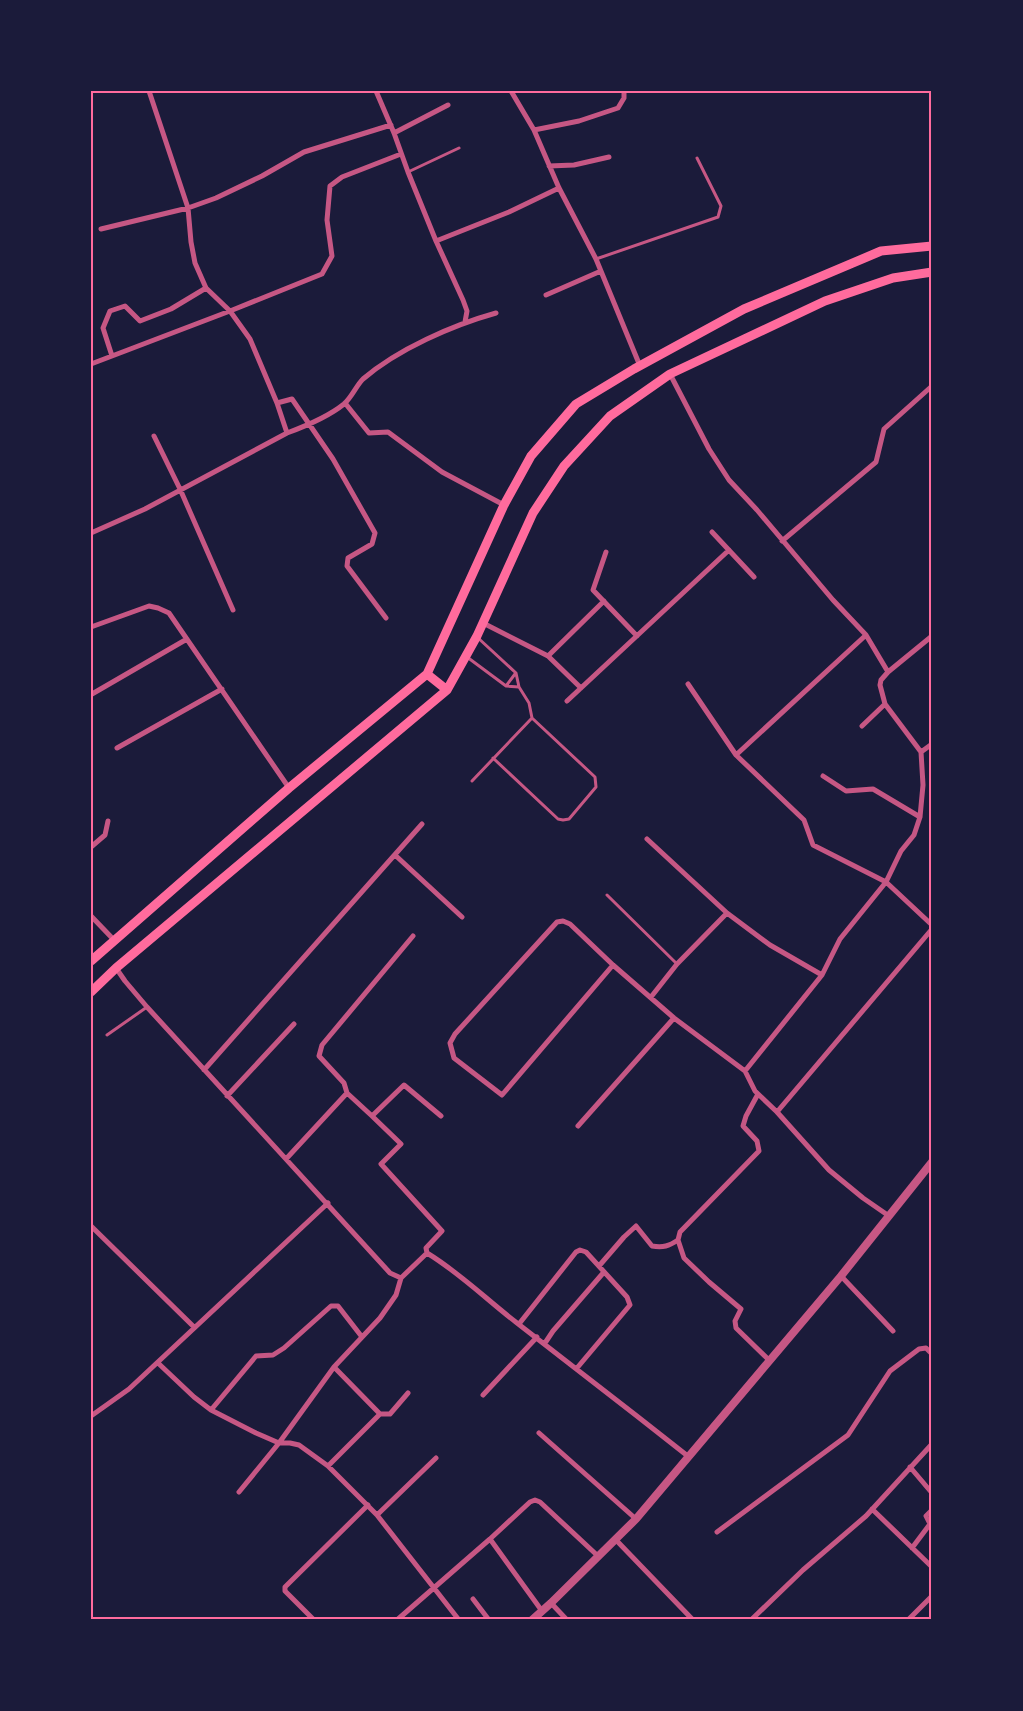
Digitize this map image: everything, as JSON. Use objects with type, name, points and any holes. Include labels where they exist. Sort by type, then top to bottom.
[{"type":"main road","points":[[91,961],[289,788],[427,674],[504,505],[531,456],[576,404],[634,369],[744,309],[872,255],[881,252],[932,246]]},
{"type":"main road","points":[[91,992],[116,968],[447,690],[477,636],[533,513],[564,466],[610,416],[670,374],[825,301],[893,278],[932,272]]},
{"type":"main road","points":[[427,674],[447,690]]},
{"type":"street","points":[[149,91],[188,208],[195,263],[206,288],[230,311],[250,339],[277,403],[286,433]]},
{"type":"street","points":[[376,91],[436,241],[467,311],[465,322]]},
{"type":"street","points":[[511,91],[534,130],[558,188],[596,259],[640,367]]},
{"type":"street","points":[[534,130],[579,121],[618,108],[624,98],[624,91]]},
{"type":"street","points":[[394,133],[448,104]]},
{"type":"street","points":[[101,229],[188,208],[216,198],[262,176],[304,152],[391,125]]},
{"type":"street","points":[[91,364],[322,274],[332,256],[327,220],[330,186],[342,177],[401,154]]},
{"type":"street","points":[[549,166],[574,165],[609,157]]},
{"type":"street","points":[[436,241],[509,212],[558,188]]},
{"type":"street","points":[[546,295],[601,271]]},
{"type":"street","points":[[112,356],[104,328],[110,311],[125,306],[140,321],[171,309],[206,288]]},
{"type":"street","points":[[91,533],[145,508],[286,433],[310,424],[345,403],[362,380],[396,356],[465,322],[496,313]]},
{"type":"street","points":[[670,374],[709,449],[730,480],[833,600],[866,635],[888,672]]},
{"type":"street","points":[[782,540],[876,462],[884,429],[932,386]]},
{"type":"street","points":[[277,403],[292,399],[333,458],[375,532],[372,544],[348,558],[347,566],[386,618]]},
{"type":"street","points":[[345,403],[369,433],[388,432],[442,472],[504,505]]},
{"type":"street","points":[[154,436],[180,489],[233,610]]},
{"type":"street","points":[[712,532],[754,577]]},
{"type":"street","points":[[567,701],[729,550]]},
{"type":"street","points":[[606,552],[593,590],[637,636]]},
{"type":"street","points":[[548,656],[604,601]]},
{"type":"street","points":[[91,627],[149,606],[168,613],[289,788]]},
{"type":"street","points":[[483,622],[548,656],[581,688]]},
{"type":"street","points":[[736,755],[866,635]]},
{"type":"street","points":[[745,1071],[822,975],[840,938],[886,882],[901,851],[914,835],[920,817],[923,785],[921,752],[885,704],[880,685],[888,672],[932,636]]},
{"type":"street","points":[[92,694],[187,639]]},
{"type":"street","points":[[688,684],[736,755],[804,820],[812,844],[886,882],[932,925]]},
{"type":"street","points":[[117,748],[222,689]]},
{"type":"street","points":[[862,726],[885,704]]},
{"type":"street","points":[[921,752],[932,744]]},
{"type":"street","points":[[823,776],[846,791],[873,789],[920,817]]},
{"type":"street","points":[[91,847],[105,835],[108,822]]},
{"type":"street","points":[[204,1070],[422,824]]},
{"type":"street","points":[[647,839],[727,913],[770,944],[822,975]]},
{"type":"street","points":[[395,855],[462,917]]},
{"type":"street","points":[[651,997],[677,964],[727,913]]},
{"type":"street","points":[[91,916],[115,941]]},
{"type":"street","points":[[613,965],[502,1095],[454,1058],[450,1043],[455,1034],[557,922],[563,921],[570,924],[613,965],[674,1018],[745,1071],[755,1091],[777,1112],[829,1170],[863,1198],[889,1216]]},
{"type":"street","points":[[777,1112],[932,929]]},
{"type":"street","points":[[413,936],[322,1045],[319,1056],[344,1084],[346,1093],[401,1144],[381,1164],[442,1230],[426,1248],[427,1253]]},
{"type":"street","points":[[116,968],[147,1007],[227,1096],[328,1203],[390,1273],[401,1278]]},
{"type":"street","points":[[578,1126],[674,1018]]},
{"type":"street","points":[[227,1096],[294,1024]]},
{"type":"street","points":[[372,1116],[404,1085],[440,1116]]},
{"type":"street","points":[[286,1159],[346,1093]]},
{"type":"street","points":[[758,1094],[746,1116],[743,1126],[757,1141],[759,1151],[680,1232],[678,1240],[684,1258],[741,1309],[735,1322],[736,1328],[770,1361]]},
{"type":"street","points":[[532,1620],[636,1519],[841,1276],[932,1162]]},
{"type":"street","points":[[91,1416],[129,1389],[158,1363],[194,1327],[328,1203]]},
{"type":"street","points":[[91,1226],[194,1327]]},
{"type":"street","points":[[599,1266],[636,1226],[652,1246],[660,1248],[669,1246],[678,1240]]},
{"type":"street","points":[[519,1324],[576,1252],[580,1250],[586,1252],[627,1297],[630,1305],[576,1368]]},
{"type":"street","points":[[239,1492],[279,1443],[334,1367],[380,1318],[396,1296],[401,1278],[427,1253]]},
{"type":"street","points":[[427,1253],[445,1264],[689,1457]]},
{"type":"street","points":[[545,1343],[553,1331],[604,1272]]},
{"type":"street","points":[[841,1276],[892,1331]]},
{"type":"street","points":[[211,1410],[256,1356],[273,1355],[284,1348],[331,1306],[338,1306],[362,1337]]},
{"type":"street","points":[[483,1395],[537,1337]]},
{"type":"street","points":[[717,1532],[848,1435],[890,1371],[920,1349],[926,1348],[932,1354]]},
{"type":"street","points":[[158,1363],[194,1397],[211,1410],[279,1443],[299,1445],[328,1466],[378,1515],[459,1620]]},
{"type":"street","points":[[334,1367],[380,1414]]},
{"type":"street","points":[[328,1466],[380,1414],[390,1414],[408,1393]]},
{"type":"street","points":[[539,1432],[636,1519]]},
{"type":"street","points":[[751,1620],[803,1570],[866,1516],[932,1444]]},
{"type":"street","points":[[378,1515],[436,1458]]},
{"type":"street","points":[[910,1467],[932,1493]]},
{"type":"street","points":[[397,1620],[433,1586],[490,1539],[530,1502],[535,1500],[540,1502],[599,1557]]},
{"type":"street","points":[[314,1620],[285,1591],[285,1587],[368,1506]]},
{"type":"street","points":[[872,1509],[932,1567]]},
{"type":"street","points":[[912,1548],[930,1524],[926,1516],[932,1510]]},
{"type":"street","points":[[490,1539],[542,1611]]},
{"type":"street","points":[[616,1540],[694,1620]]},
{"type":"street","points":[[908,1620],[932,1596]]},
{"type":"street","points":[[473,1599],[489,1620]]},
{"type":"street","points":[[551,1603],[566,1620]]},
{"type":"lane","points":[[408,172],[458,148]]},
{"type":"lane","points":[[596,259],[718,217],[721,206],[697,158]]},
{"type":"lane","points":[[477,636],[516,673],[519,687],[529,703],[532,718],[596,777],[596,787],[569,819],[558,819],[493,758]]},
{"type":"lane","points":[[467,656],[506,686],[519,687]]},
{"type":"lane","points":[[506,686],[516,673]]},
{"type":"lane","points":[[472,780],[532,718]]},
{"type":"lane","points":[[607,895],[677,964]]},
{"type":"lane","points":[[108,1036],[147,1007]]}]
